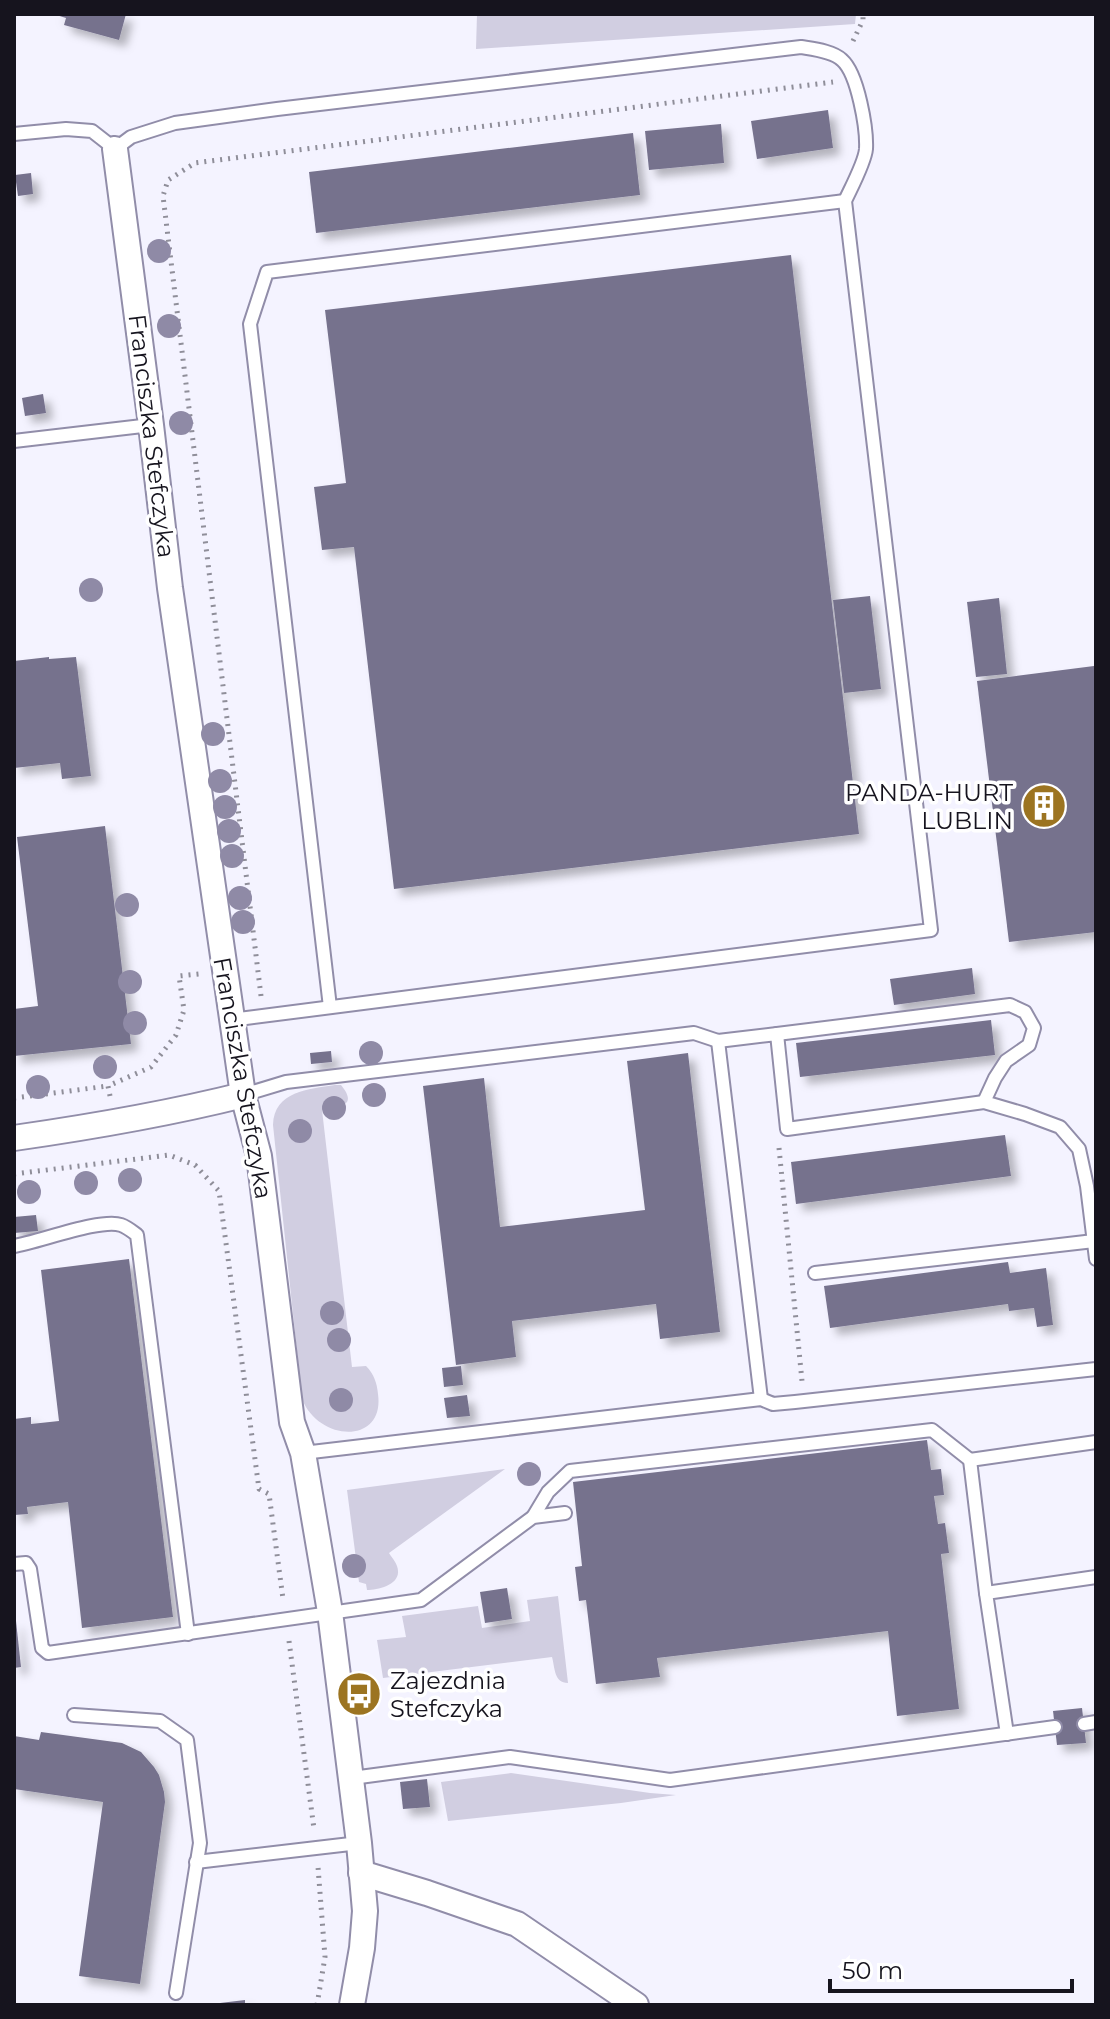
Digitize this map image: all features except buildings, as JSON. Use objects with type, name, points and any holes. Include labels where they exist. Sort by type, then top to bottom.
[{"type":"street","name":"Franciszka Stefczyka","points":[[115,149],[172,603],[231,1020],[243,1095],[259,1156],[292,1422],[303,1453],[330,1612],[352,1778],[365,1911],[352,2005]]},
{"type":"street","points":[[14,1138],[114,1123],[243,1095]]},
{"type":"street","points":[[361,1873],[517,1924],[636,2005]]},
{"type":"lane","points":[[14,134],[66,129],[92,131],[115,149],[131,137],[175,123],[801,47],[823,51],[842,60],[854,79],[862,105],[866,151],[845,201],[931,930],[231,1020]]},
{"type":"lane","points":[[330,1007],[250,324],[267,272],[845,201]]},
{"type":"lane","points":[[14,441],[151,425]]},
{"type":"lane","points":[[243,1095],[286,1082],[694,1033],[718,1041],[1010,1005],[1025,1012],[1034,1028],[1029,1045],[1006,1061],[984,1102]]},
{"type":"lane","points":[[777,1034],[787,1129],[984,1102],[1060,1127],[1079,1149],[1096,1259]]},
{"type":"lane","points":[[718,1041],[761,1399]]},
{"type":"lane","points":[[14,1246],[99,1224],[120,1225],[137,1235],[188,1634]]},
{"type":"lane","points":[[815,1273],[1094,1241]]},
{"type":"lane","points":[[303,1453],[761,1399],[773,1404],[1096,1369]]},
{"type":"lane","points":[[14,1564],[26,1563],[30,1569],[42,1648],[48,1653],[421,1600],[533,1517],[548,1492],[570,1471],[932,1430],[970,1460],[1007,1734]]},
{"type":"lane","points":[[970,1460],[1096,1442]]},
{"type":"lane","points":[[533,1517],[565,1513]]},
{"type":"lane","points":[[986,1593],[1096,1577]]},
{"type":"lane","points":[[74,1715],[160,1721],[187,1740],[200,1843],[176,1993]]},
{"type":"lane","points":[[352,1778],[510,1757],[670,1780],[1055,1727]]},
{"type":"lane","points":[[196,1862],[359,1843]]},
{"type":"path","points":[[842,60],[863,20],[863,14]]},
{"type":"path","points":[[265,1016],[163,196],[168,180],[195,163],[854,79]]},
{"type":"path","points":[[14,1098],[108,1086],[151,1067],[176,1035],[184,1010],[179,976],[258,968]]},
{"type":"path","points":[[108,1086],[120,1160]]},
{"type":"path","points":[[787,1129],[777,1130],[804,1401]]},
{"type":"path","points":[[14,1174],[169,1155],[195,1165],[219,1191],[259,1489],[269,1494],[316,1848],[325,1957],[317,2005]]},
{"type":"shaded area","points":[[477,14],[856,14],[855,24],[476,49]]},
{"type":"shaded area","points":[[341,1085],[346,1092],[347,1102],[340,1107],[322,1110],[352,1367],[366,1366],[375,1379],[378,1394],[377,1411],[371,1422],[362,1429],[349,1432],[322,1424],[310,1413],[302,1399],[273,1125],[279,1105],[286,1098],[304,1090]]},
{"type":"shaded area","points":[[505,1469],[389,1553],[398,1571],[392,1583],[367,1590],[366,1584],[359,1582],[347,1490]]},
{"type":"shaded area","points":[[558,1596],[568,1683],[558,1678],[552,1657],[383,1678],[377,1640],[406,1637],[402,1616],[478,1606],[482,1628],[530,1621],[527,1600]]},
{"type":"shaded area","points":[[511,1773],[676,1795],[448,1821],[441,1782]]},
{"type":"place","name":"PANDA-HURT LUBLIN","points":[[1044,806]]},
{"type":"place","name":"Zajezdnia Stefczyka","points":[[359,1694]]}]
